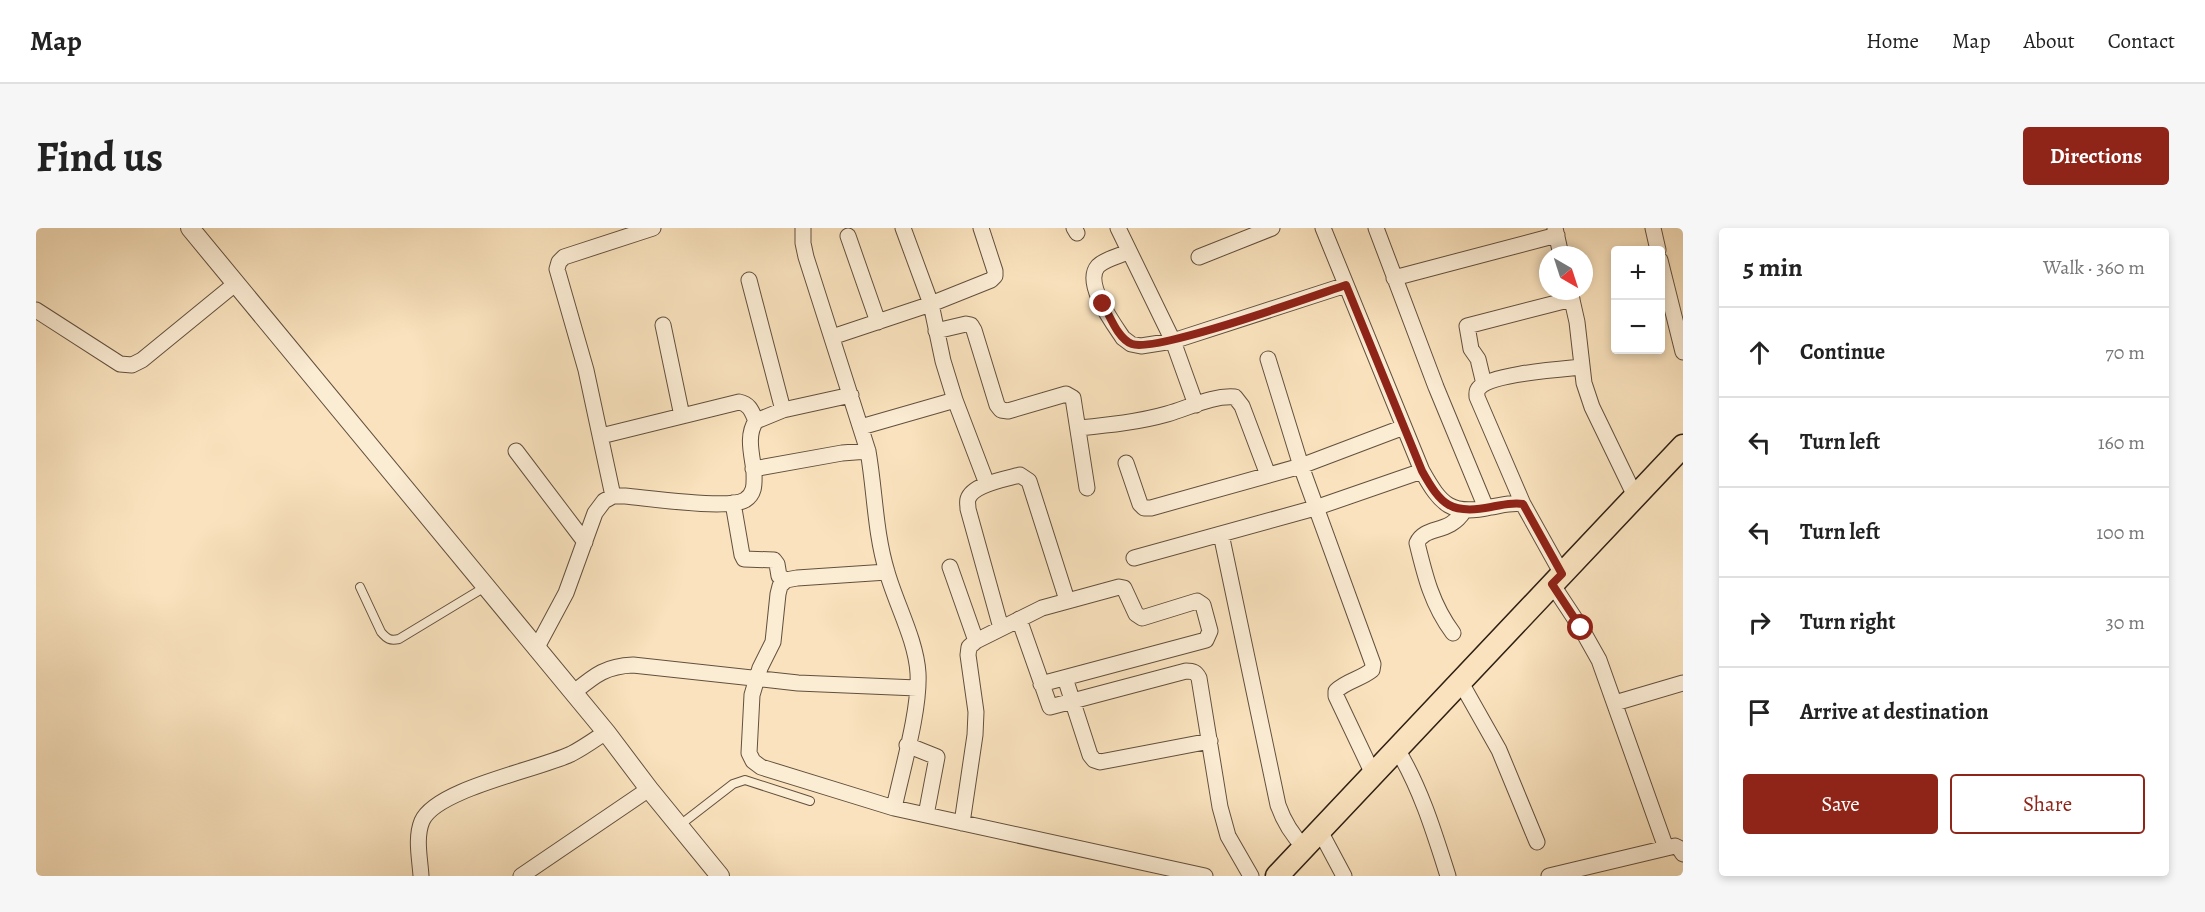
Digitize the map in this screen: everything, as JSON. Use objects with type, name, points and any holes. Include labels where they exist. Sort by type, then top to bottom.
[{"type":"main road","points":[[1277,876],[1683,446]]},
{"type":"street","points":[[190,228],[606,732],[648,789],[720,876]]},
{"type":"street","points":[[613,496],[586,370],[557,269],[564,257],[653,228]]},
{"type":"street","points":[[803,228],[806,257],[868,451],[874,484],[878,540],[914,652],[918,672],[907,745],[894,808]]},
{"type":"street","points":[[903,228],[931,304],[955,400],[987,484]]},
{"type":"street","points":[[832,337],[931,304],[991,280],[995,276],[995,271],[981,228]]},
{"type":"street","points":[[1118,228],[1173,341],[1196,405]]},
{"type":"street","points":[[1199,257],[1272,228]]},
{"type":"street","points":[[1323,228],[1422,471],[1438,498],[1451,508],[1464,511],[1514,502],[1523,504]]},
{"type":"street","points":[[1376,228],[1486,508]]},
{"type":"street","points":[[1653,228],[1657,246]]},
{"type":"street","points":[[1394,278],[1556,231],[1559,246]]},
{"type":"street","points":[[848,236],[878,322]]},
{"type":"street","points":[[1128,252],[1098,267],[1092,276],[1098,296],[1123,338],[1131,344],[1141,346],[1173,341],[1346,285]]},
{"type":"street","points":[[749,280],[783,410]]},
{"type":"street","points":[[1665,280],[1683,352]]},
{"type":"street","points":[[36,310],[107,357],[120,364],[132,365],[142,360],[235,284]]},
{"type":"street","points":[[1484,384],[1467,326],[1554,300]]},
{"type":"street","points":[[1572,300],[1581,345],[1584,383],[1592,407],[1635,496]]},
{"type":"street","points":[[936,331],[966,324],[971,325],[997,405],[1001,410],[1008,411],[1066,394],[1070,395],[1075,402],[1087,488]]},
{"type":"street","points":[[663,326],[682,416]]},
{"type":"street","points":[[1268,359],[1301,466],[1373,664],[1368,674],[1336,691],[1336,696],[1373,774]]},
{"type":"street","points":[[1582,367],[1503,378],[1484,384],[1477,391],[1477,397],[1557,579],[1599,660],[1666,848]]},
{"type":"street","points":[[536,649],[566,593],[595,513],[604,501],[613,496],[733,503],[744,501],[751,494],[755,484],[750,432],[756,421],[783,410],[850,395]]},
{"type":"street","points":[[1079,428],[1167,415],[1224,396],[1235,397],[1242,406],[1268,475]]},
{"type":"street","points":[[861,427],[955,400]]},
{"type":"street","points":[[601,436],[739,402],[746,403],[756,421]]},
{"type":"street","points":[[1126,464],[1140,504],[1144,508],[1151,508],[1301,466],[1404,427]]},
{"type":"street","points":[[516,451],[585,542]]},
{"type":"street","points":[[753,469],[842,453],[868,451]]},
{"type":"street","points":[[1134,558],[1316,508],[1422,471]]},
{"type":"street","points":[[1001,628],[968,509],[968,499],[974,491],[987,484],[1020,475],[1029,481],[1066,600]]},
{"type":"street","points":[[733,503],[744,559],[774,560],[779,576],[786,580],[887,572]]},
{"type":"street","points":[[1453,633],[1432,600],[1417,543],[1426,533],[1449,527],[1464,511]]},
{"type":"street","points":[[1221,534],[1283,820],[1291,833],[1312,839],[1344,876]]},
{"type":"street","points":[[950,567],[976,641]]},
{"type":"street","points":[[786,580],[780,586],[777,594],[773,642],[755,679],[752,695],[749,753],[753,761],[761,767],[894,808],[1205,876]]},
{"type":"street","points":[[962,823],[975,735],[976,711],[968,655],[969,647],[976,641],[1019,619],[1066,600],[1119,587],[1124,588],[1136,614],[1142,618],[1200,601],[1203,605],[1210,632],[1206,640],[1041,684]]},
{"type":"street","points":[[1019,619],[1050,706],[1193,671],[1199,678],[1220,807],[1228,836],[1251,876]]},
{"type":"street","points":[[573,693],[602,671],[615,666],[633,665],[839,686],[917,687]]},
{"type":"street","points":[[1065,678],[1090,755],[1094,760],[1100,762],[1210,741]]},
{"type":"street","points":[[1460,681],[1499,750],[1537,842]]},
{"type":"street","points":[[1615,703],[1683,682]]},
{"type":"street","points":[[422,876],[419,842],[423,821],[434,806],[454,795],[571,754],[606,732]]},
{"type":"street","points":[[907,745],[937,757],[926,815]]},
{"type":"street","points":[[1397,749],[1422,797],[1448,876]]},
{"type":"street","points":[[521,876],[648,789]]},
{"type":"street","points":[[1549,876],[1675,846],[1683,855]]},
{"type":"lane","points":[[360,587],[381,632],[385,638],[392,641],[485,587]]},
{"type":"lane","points":[[679,826],[734,784],[745,780],[810,801]]},
{"type":"route","points":[[1103,304],[1123,338],[1131,344],[1141,346],[1173,341],[1346,285],[1422,471],[1438,498],[1451,508],[1464,511],[1514,502],[1523,504],[1562,574],[1552,584],[1581,628]]}]
